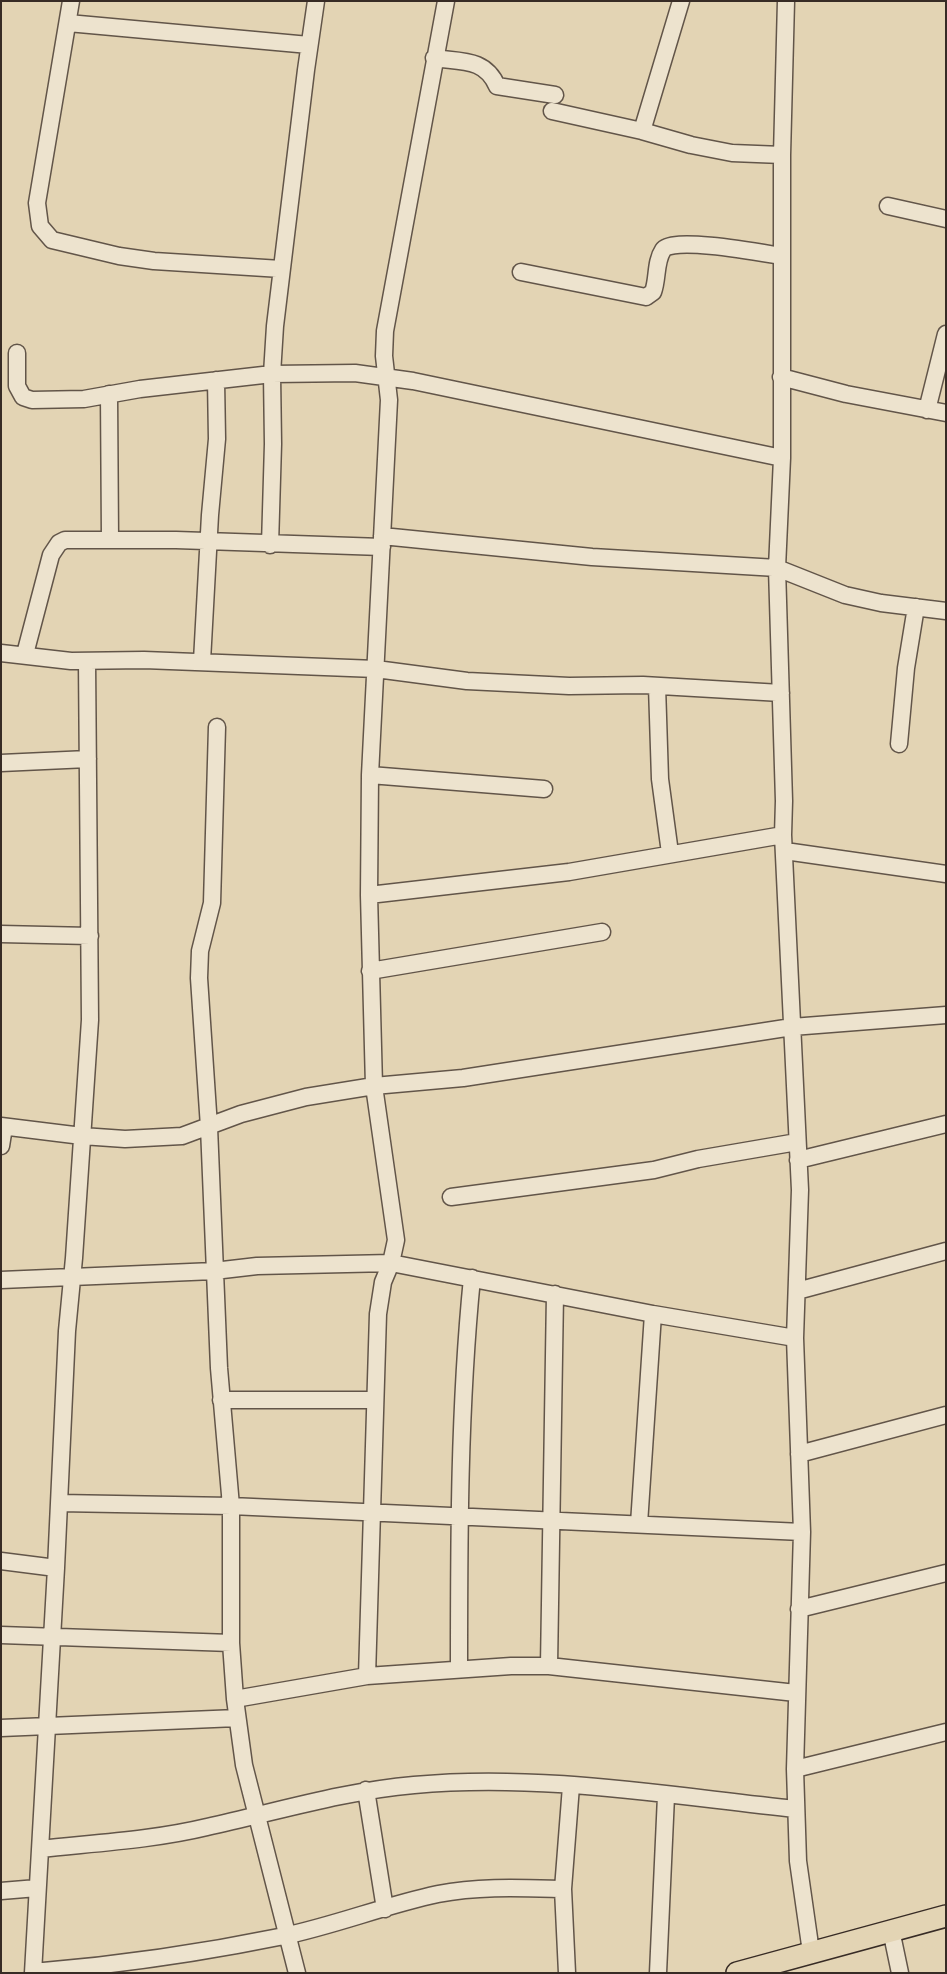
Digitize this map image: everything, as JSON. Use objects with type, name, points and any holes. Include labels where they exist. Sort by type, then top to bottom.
[{"type":"main road","points":[[737,1973],[782,1967],[811,1952],[946,1916]]},
{"type":"street","points":[[71,1],[37,203],[40,226],[52,240],[119,256],[154,261],[281,269]]},
{"type":"street","points":[[270,544],[274,444],[272,374],[281,269],[316,1]]},
{"type":"street","points":[[367,1676],[371,1512],[380,1296],[391,1263],[395,1230],[374,1086],[370,972],[370,775],[389,400],[384,356],[385,331],[446,1]]},
{"type":"street","points":[[642,131],[681,1]]},
{"type":"street","points":[[786,1],[781,256],[782,458],[777,568],[784,843],[798,1160],[795,1338],[802,1532],[795,1770],[798,1861],[811,1952]]},
{"type":"street","points":[[68,23],[309,46]]},
{"type":"street","points":[[434,58],[479,65],[488,70],[497,86],[691,145],[732,153],[782,155]]},
{"type":"street","points":[[888,206],[946,219]]},
{"type":"street","points":[[521,272],[646,297],[653,292],[663,250],[670,245],[692,244],[781,256]]},
{"type":"street","points":[[927,410],[946,334]]},
{"type":"street","points":[[17,353],[17,386],[20,393],[27,399],[45,401],[84,399],[109,394],[272,374],[355,373],[413,381],[782,458]]},
{"type":"street","points":[[781,377],[846,394],[946,413]]},
{"type":"street","points":[[202,661],[208,542],[217,439],[216,380]]},
{"type":"street","points":[[109,394],[110,540]]},
{"type":"street","points":[[26,654],[54,548],[65,540],[270,544],[382,542],[777,568],[846,594],[946,611]]},
{"type":"street","points":[[899,744],[906,668],[916,607]]},
{"type":"street","points":[[1,653],[26,654],[71,661],[202,661],[376,668],[467,681],[569,686],[657,686],[781,693]]},
{"type":"street","points":[[87,661],[90,1020],[72,1279],[66,1331],[56,1568],[50,1638],[48,1727],[33,1972],[149,1960],[287,1935],[438,1894],[490,1888],[563,1889]]},
{"type":"street","points":[[657,686],[660,779],[670,853]]},
{"type":"street","points":[[217,727],[212,903],[200,951],[199,978],[209,1127],[214,1271],[231,1506],[231,1643],[234,1699],[244,1765],[297,1973]]},
{"type":"street","points":[[1,763],[88,759]]},
{"type":"street","points":[[370,775],[544,789]]},
{"type":"street","points":[[370,895],[569,872],[626,863],[670,853],[784,843],[946,874]]},
{"type":"street","points":[[370,972],[602,932]]},
{"type":"street","points":[[1,934],[90,936]]},
{"type":"street","points":[[1,1146],[3,1126],[82,1136],[125,1139],[182,1136],[241,1114],[306,1097],[374,1086],[463,1078],[792,1027],[946,1015]]},
{"type":"street","points":[[798,1160],[946,1124]]},
{"type":"street","points":[[451,1197],[654,1170],[698,1159],[797,1142]]},
{"type":"street","points":[[797,1291],[946,1251]]},
{"type":"street","points":[[1,1280],[72,1279],[214,1271],[257,1266],[391,1263],[653,1314],[795,1338]]},
{"type":"street","points":[[459,1669],[459,1516],[464,1365],[472,1278]]},
{"type":"street","points":[[549,1666],[555,1294]]},
{"type":"street","points":[[639,1524],[653,1314]]},
{"type":"street","points":[[222,1400],[375,1400]]},
{"type":"street","points":[[799,1454],[946,1415]]},
{"type":"street","points":[[59,1504],[231,1506],[802,1532]]},
{"type":"street","points":[[1,1561],[56,1568]]},
{"type":"street","points":[[799,1609],[946,1573]]},
{"type":"street","points":[[1,1636],[231,1643]]},
{"type":"street","points":[[234,1699],[367,1676],[459,1669],[549,1666],[796,1694]]},
{"type":"street","points":[[1,1728],[237,1718]]},
{"type":"street","points":[[795,1770],[946,1732]]},
{"type":"street","points":[[40,1849],[149,1837],[206,1828],[366,1790],[470,1781],[571,1786],[796,1809]]},
{"type":"street","points":[[567,1973],[563,1889],[571,1786]]},
{"type":"street","points":[[366,1790],[385,1909]]},
{"type":"street","points":[[658,1973],[666,1796]]},
{"type":"street","points":[[1,1891],[37,1888]]},
{"type":"street","points":[[891,1930],[900,1973]]}]
